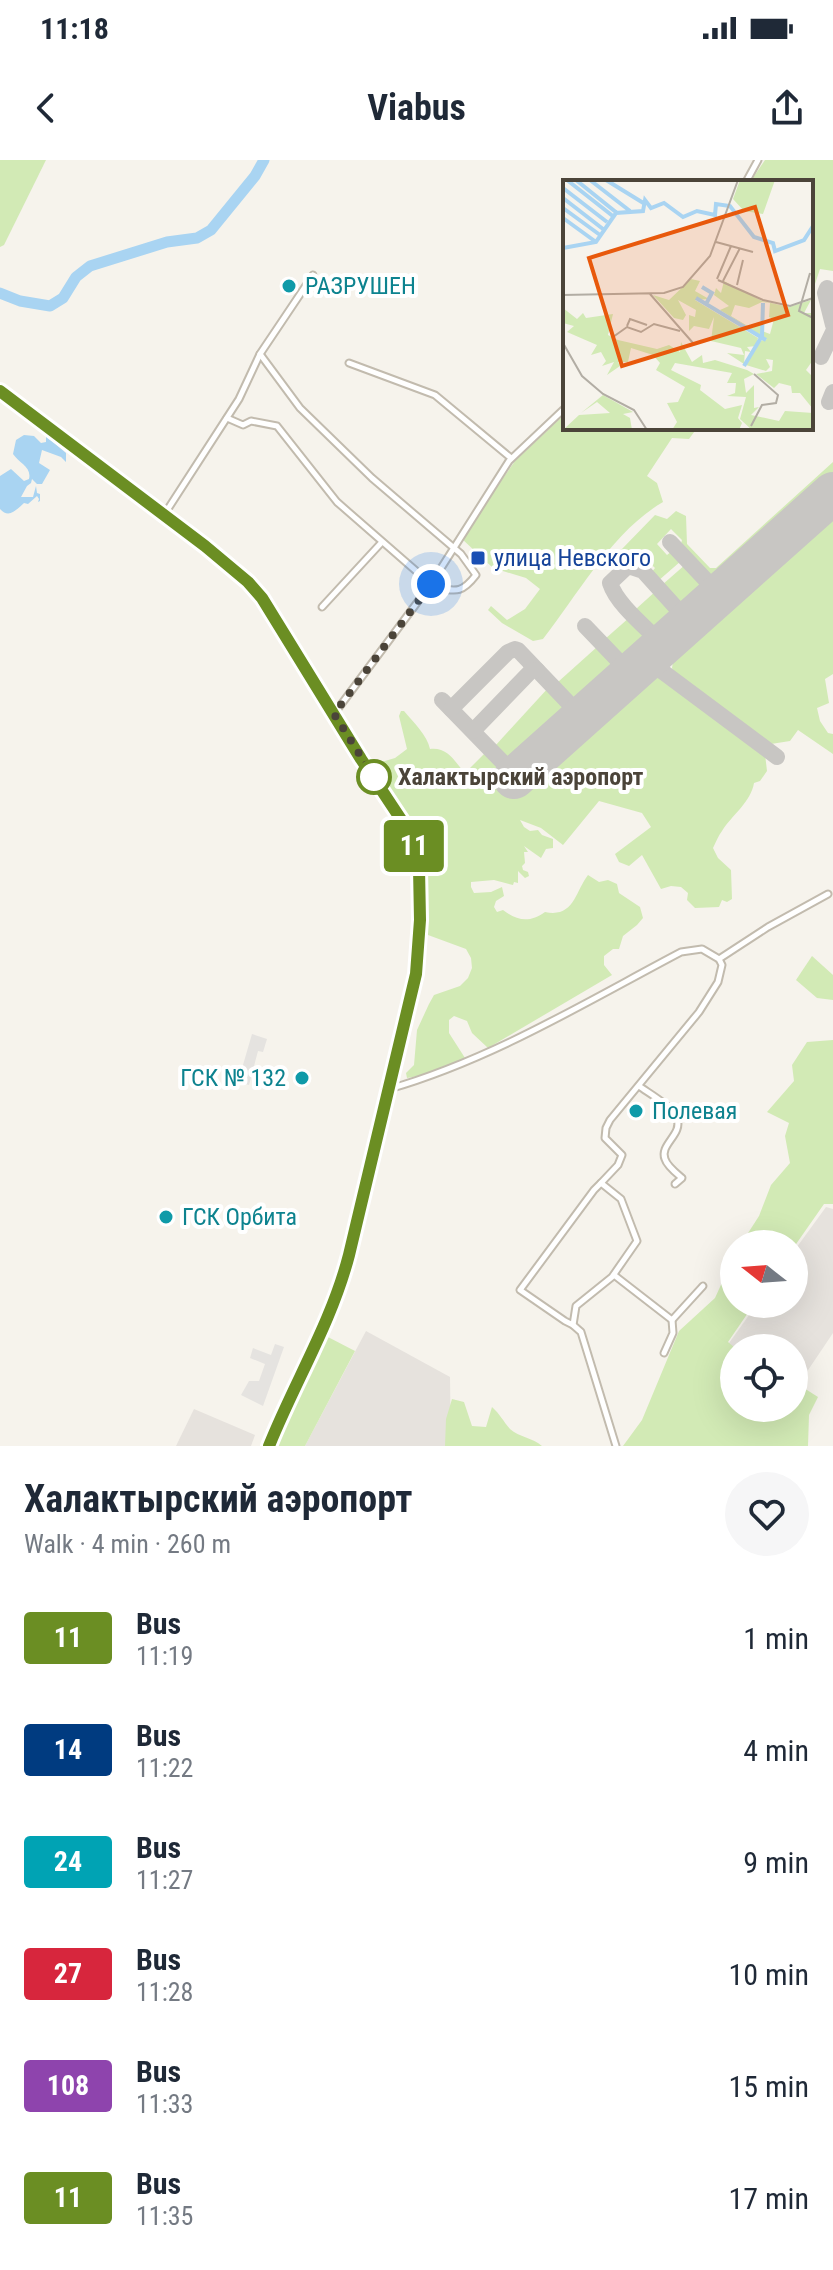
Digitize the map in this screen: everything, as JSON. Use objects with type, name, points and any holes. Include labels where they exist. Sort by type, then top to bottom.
[{"type":"street","points":[[747,180],[758,160]]},
{"type":"street","points":[[164,515],[239,399],[260,354],[313,275]]},
{"type":"street","points":[[227,418],[243,425],[251,421],[277,426],[337,502],[438,588],[455,591],[468,586],[476,575],[461,554],[372,478],[300,408],[260,354]]},
{"type":"street","points":[[349,363],[435,395],[511,458]]},
{"type":"street","points":[[0,391],[227,564],[262,598],[406,827],[419,868],[420,920],[416,974],[340,1291],[269,1446]]},
{"type":"street","points":[[334,714],[432,582],[511,458],[563,410]]},
{"type":"street","points":[[322,607],[382,542]]},
{"type":"street","points":[[719,959],[828,894]]},
{"type":"street","points":[[388,1089],[420,1081],[500,1048],[681,952],[702,949],[719,959],[722,965],[718,982],[699,1012],[606,1128],[605,1138],[622,1155],[618,1165],[594,1190],[520,1290],[581,1332],[616,1446]]},
{"type":"street","points":[[639,1086],[666,1106],[676,1118],[678,1124],[663,1157],[682,1178],[675,1184]]},
{"type":"street","points":[[573,1325],[576,1306],[614,1275],[637,1241],[621,1199],[601,1183]]},
{"type":"street","points":[[614,1275],[672,1320]]},
{"type":"street","points":[[664,1353],[673,1333],[672,1320],[703,1286]]},
{"type":"shaded area","points":[[252,1034],[267,1039],[263,1052],[258,1051],[249,1085],[238,1082]]},
{"type":"shaded area","points":[[826,1207],[833,1209],[833,1333],[808,1370],[808,1334],[735,1334],[747,1318],[808,1318],[808,1232]]},
{"type":"shaded area","points":[[366,1331],[450,1377],[451,1446],[305,1446]]},
{"type":"shaded area","points":[[275,1344],[284,1347],[263,1406],[241,1395],[249,1381],[259,1381],[265,1364],[250,1358],[253,1348],[271,1355]]},
{"type":"shaded area","points":[[194,1409],[255,1435],[251,1446],[176,1446]]},
{"type":"green space","points":[[0,160],[46,160],[4,245],[0,247]]},
{"type":"green space","points":[[765,160],[833,160],[833,271],[820,269],[813,290],[813,180],[751,180]]},
{"type":"green space","points":[[563,416],[563,430],[696,430],[689,439],[672,438],[647,476],[657,483],[663,502],[612,546],[543,639],[533,641],[502,623],[488,610],[491,606],[507,620],[525,609],[540,589],[526,578],[493,568],[461,538],[515,461]]},
{"type":"green space","points":[[833,462],[833,473],[713,581],[682,550],[682,540],[671,529],[657,544],[667,555],[672,551],[681,561],[658,581],[651,573],[655,568],[643,556],[635,563],[621,550],[655,515],[667,519],[676,511],[686,516],[687,544],[710,568],[716,568]]},
{"type":"green space","points":[[833,512],[833,674],[825,679],[829,703],[817,708],[820,721],[828,733],[833,734],[833,754],[798,730],[790,741],[771,744],[675,675],[672,668],[674,655]]},
{"type":"green space","points":[[686,564],[707,587],[682,609],[662,585]]},
{"type":"green space","points":[[657,590],[677,613],[656,632],[636,609]]},
{"type":"green space","points":[[630,617],[649,638],[624,660],[605,639]]},
{"type":"green space","points":[[597,647],[616,668],[576,703],[558,682]]},
{"type":"green space","points":[[650,675],[663,677],[765,754],[767,771],[760,781],[754,783],[749,796],[713,848],[718,858],[731,870],[732,899],[727,902],[722,900],[719,907],[695,908],[687,900],[688,893],[681,887],[661,889],[642,855],[629,866],[619,862],[615,854],[651,827],[642,813],[599,801],[563,845],[541,828],[520,820],[530,831],[538,830],[553,839],[553,848],[546,849],[541,858],[524,846],[528,852],[524,852],[525,863],[522,866],[529,876],[525,878],[518,871],[518,883],[514,882],[513,885],[494,880],[471,882],[474,893],[491,892],[502,887],[504,896],[496,901],[494,907],[497,912],[503,910],[524,919],[545,912],[562,911],[572,902],[588,875],[599,882],[608,880],[617,884],[619,893],[640,907],[643,918],[623,936],[619,949],[613,949],[604,956],[604,965],[612,975],[488,1048],[472,1033],[467,1021],[454,1016],[449,1020],[449,1033],[465,1058],[424,1075],[407,1078],[406,1073],[414,1065],[417,1030],[434,995],[460,986],[472,968],[466,949],[428,935],[427,878],[420,848],[375,770],[378,763],[395,758],[407,749],[399,716],[401,711],[420,729],[430,749],[442,750],[465,773],[487,751],[523,788]]},
{"type":"green space","points":[[549,687],[569,709],[510,762],[495,746]]},
{"type":"green space","points":[[812,956],[833,975],[833,1000],[817,998],[796,980]]},
{"type":"green space","points":[[833,1040],[833,1204],[824,1204],[806,1230],[750,1230],[771,1185],[790,1163],[785,1136],[789,1123],[767,1112],[794,1081],[792,1065],[807,1042]]},
{"type":"green space","points":[[720,1287],[720,1318],[744,1318],[733,1334],[720,1334],[720,1422],[808,1422],[808,1391],[818,1397],[809,1415],[808,1446],[623,1446],[642,1420],[679,1331],[715,1298]]},
{"type":"green space","points":[[326,1336],[355,1351],[305,1446],[273,1446]]},
{"type":"green space","points":[[452,1399],[464,1402],[472,1426],[486,1427],[492,1407],[510,1429],[542,1446],[445,1446],[446,1419]]},
{"type":"water","points":[[24,435],[34,436],[41,443],[46,442],[46,436],[66,453],[66,462],[42,450],[39,463],[50,470],[42,484],[32,479],[21,497],[33,497],[36,486],[40,501],[37,496],[28,504],[24,503],[6,513],[0,509],[0,476],[11,469],[24,481],[29,479],[27,468],[13,454],[16,440]]},
{"type":"waterway","points":[[0,293],[20,301],[50,306],[63,298],[76,277],[90,266],[167,242],[197,238],[211,230],[255,176],[264,160]]},
{"type":"taxiway","points":[[827,288],[825,293],[833,325]]},
{"type":"taxiway","points":[[821,357],[833,332]]},
{"type":"taxiway","points":[[829,402],[833,392]]},
{"type":"taxiway","points":[[670,542],[720,595]]},
{"type":"taxiway","points":[[663,645],[626,608],[610,583],[628,566],[643,571],[689,622]]},
{"type":"taxiway","points":[[585,626],[631,674]]},
{"type":"taxiway","points":[[451,709],[508,652],[515,649],[582,717]]},
{"type":"taxiway","points":[[647,660],[777,757]]},
{"type":"taxiway","points":[[473,731],[531,671],[537,670]]},
{"type":"taxiway","points":[[442,700],[516,776]]},
{"type":"runway","points":[[514,778],[833,493]]},
{"type":"bus line","name":"11","points":[[0,391],[248,582],[262,598],[406,827],[417,857],[420,897],[416,974],[340,1291],[269,1446]]},
{"type":"place","name":"РАЗРУШЕН","points":[[289,286]]},
{"type":"place","name":"улица Невского","points":[[478,558]]},
{"type":"place","name":"Халактырский аэропорт","points":[[374,777]]},
{"type":"place","name":"ГСК № 132","points":[[302,1078]]},
{"type":"place","name":"Полевая","points":[[636,1111]]},
{"type":"place","name":"ГСК Орбита","points":[[166,1217]]},
{"type":"route","points":[[374,777],[334,714],[431,584]]}]
